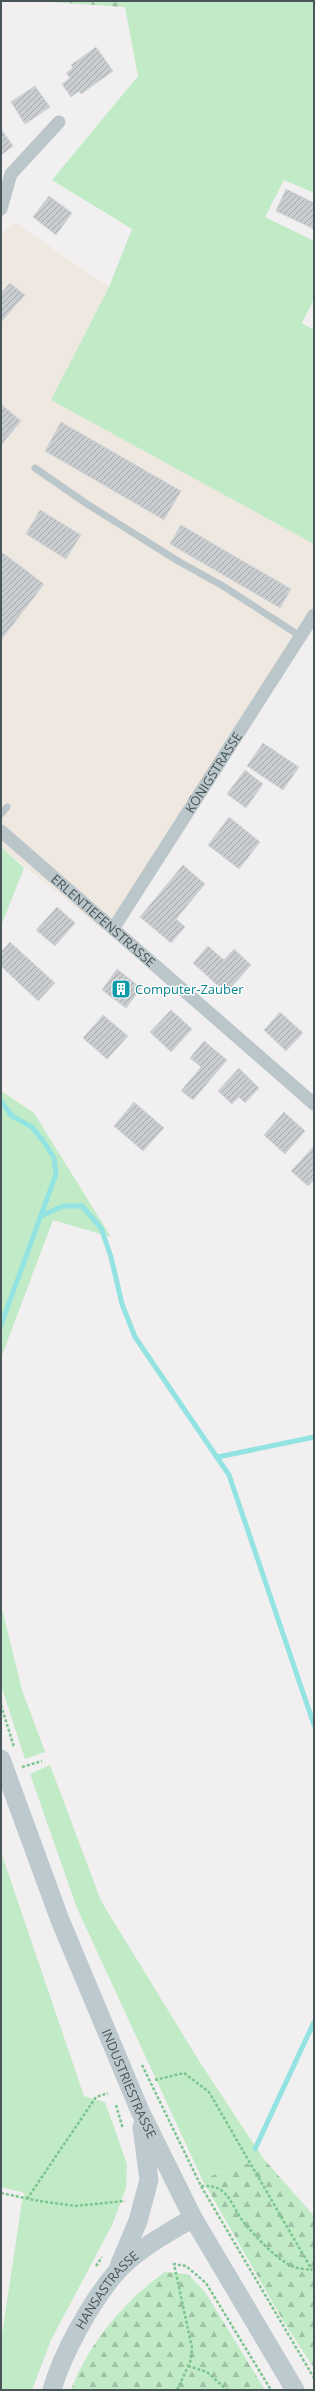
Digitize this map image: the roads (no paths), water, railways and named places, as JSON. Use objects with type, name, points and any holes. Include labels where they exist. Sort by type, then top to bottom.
[{"type":"street","points":[[1,209],[11,174],[59,122]]},
{"type":"street","name":"KÖNIGSTRASSE","points":[[113,929],[314,615]]},
{"type":"street","name":"ERLENTIEFENSTRASSE","points":[[1,831],[314,1104]]},
{"type":"street","name":"INDUSTRIESTRASSE","points":[[12,1758],[58,1913],[140,2111],[193,2218],[295,2390]]},
{"type":"street","points":[[114,2274],[136,2228],[149,2180],[140,2111]]},
{"type":"street","name":"HANSASTRASSE","points":[[52,2390],[67,2352],[80,2328],[114,2274],[146,2247],[193,2218]]},
{"type":"lane","points":[[34,468],[87,504],[178,561],[223,586],[300,636]]},
{"type":"lane","points":[[1,814],[6,808]]},
{"type":"waterway","points":[[1,1101],[12,1116],[32,1127],[44,1142],[54,1158],[56,1174],[1,1325]]},
{"type":"waterway","points":[[41,1216],[63,1206],[82,1206],[101,1228],[111,1257],[122,1304],[135,1337],[229,1475],[314,1725]]},
{"type":"waterway","points":[[218,1457],[314,1437]]},
{"type":"waterway","points":[[255,2149],[314,2022]]},
{"type":"place","name":"Computer-Zauber","points":[[121,989]]}]
